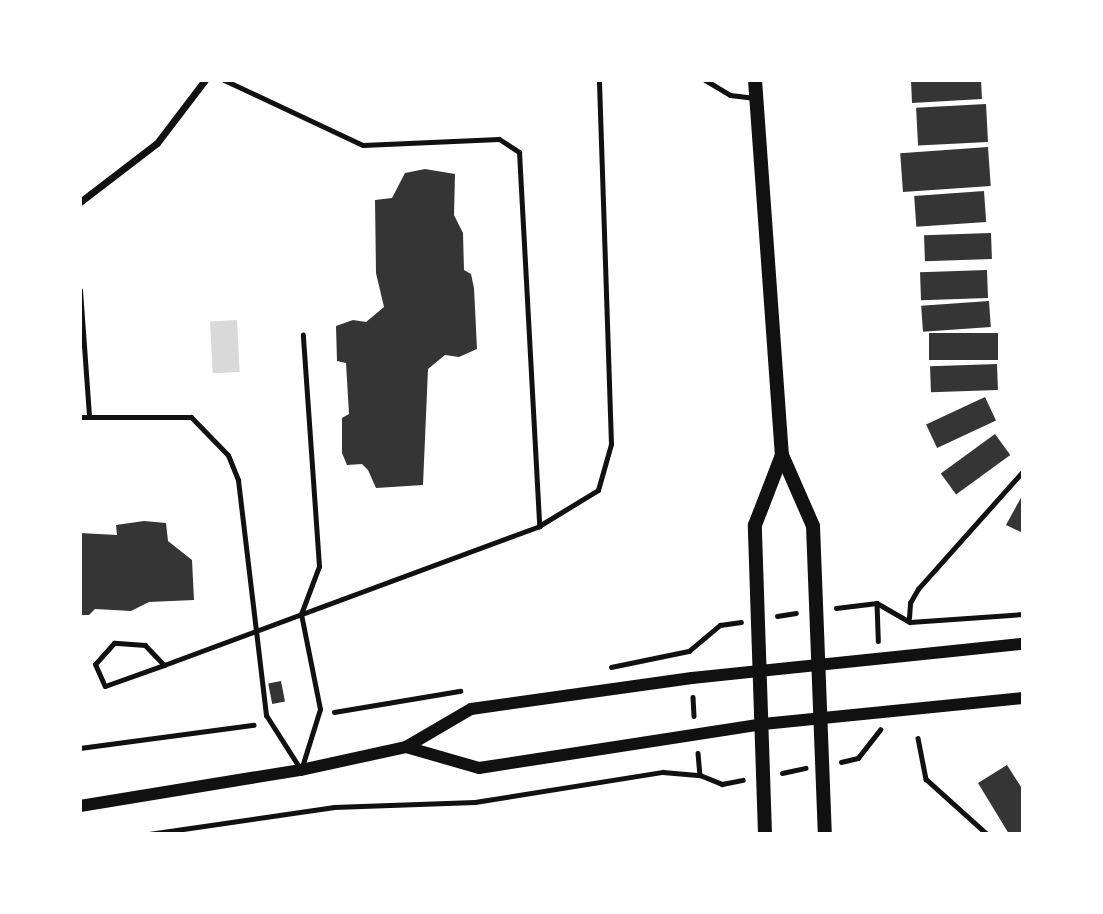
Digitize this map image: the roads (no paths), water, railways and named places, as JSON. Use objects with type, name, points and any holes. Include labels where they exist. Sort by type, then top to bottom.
[{"type":"main road","points":[[755,80],[782,455],[813,526],[825,765],[825,834]]},
{"type":"main road","points":[[765,834],[755,524],[782,455]]},
{"type":"street","points":[[80,202],[157,143],[205,80]]},
{"type":"street","points":[[80,806],[302,770],[406,747],[471,709],[761,671],[1023,644]]},
{"type":"street","points":[[406,747],[479,768],[763,724],[1023,698]]},
{"type":"lane","points":[[224,80],[363,145],[499,139],[519,152],[539,527]]},
{"type":"lane","points":[[164,665],[145,645],[114,643],[95,664],[105,686],[164,665],[539,527],[598,490],[611,444],[599,80]]},
{"type":"lane","points":[[705,80],[730,95],[755,99]]},
{"type":"lane","points":[[80,290],[89,417]]},
{"type":"lane","points":[[302,770],[318,714],[301,614],[319,566],[303,335]]},
{"type":"lane","points":[[80,417],[191,417],[228,455],[238,480],[254,632],[271,722],[302,770]]}]
